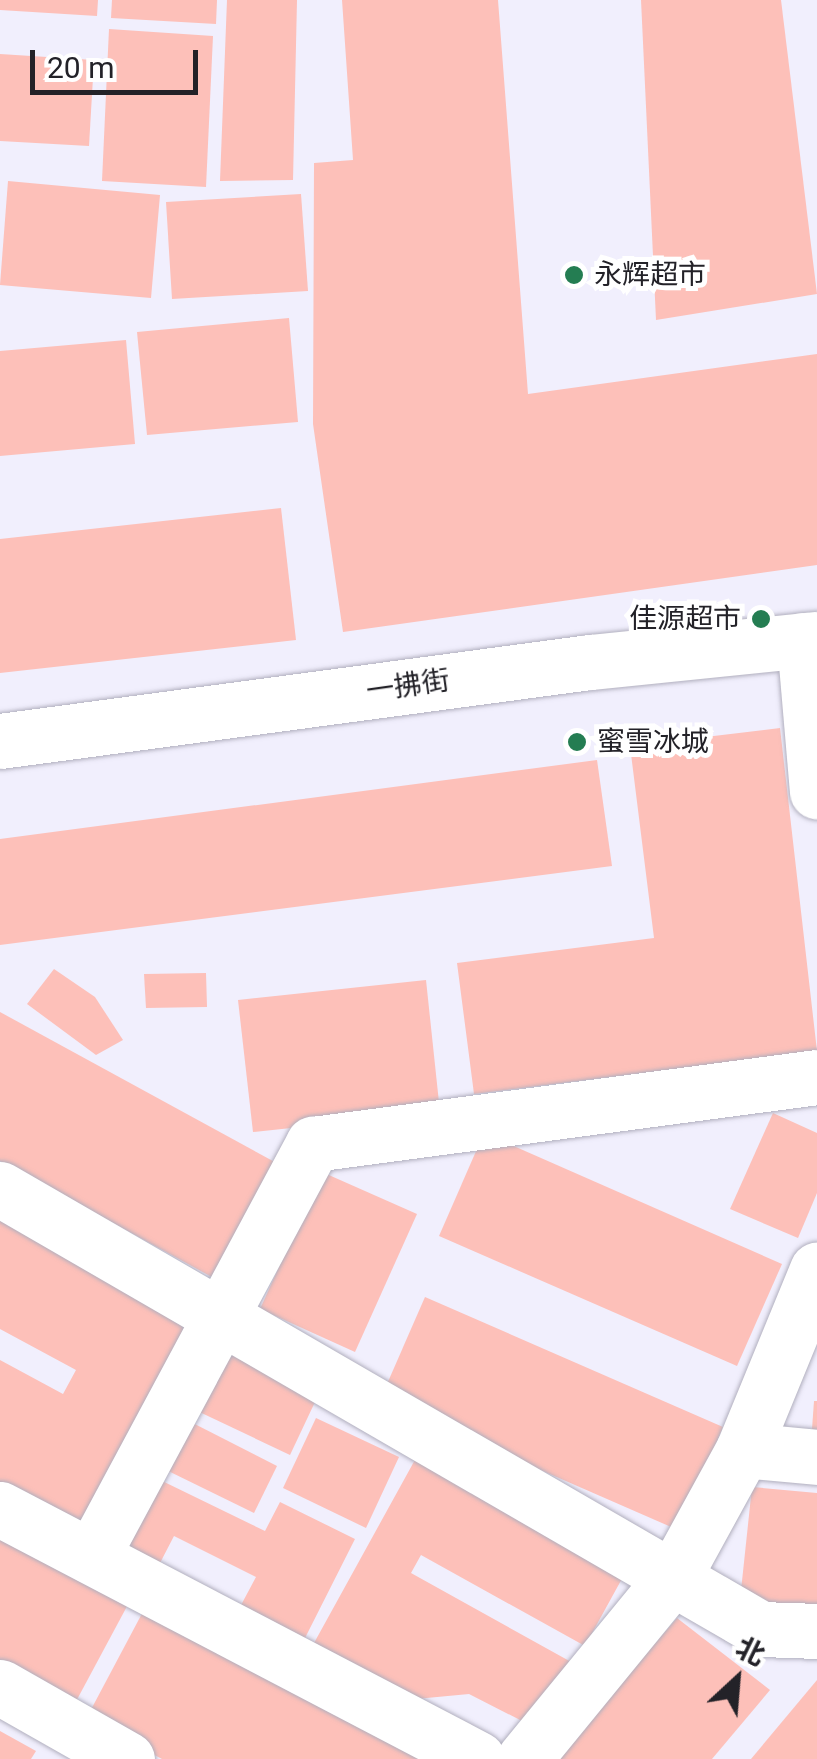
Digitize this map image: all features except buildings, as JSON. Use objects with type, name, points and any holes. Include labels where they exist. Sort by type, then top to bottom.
[{"type":"street","name":"一拂街","points":[[0,742],[590,662],[811,639]]},
{"type":"street","points":[[811,639],[817,791]]},
{"type":"street","points":[[92,1556],[313,1144],[817,1077]]},
{"type":"street","points":[[0,1189],[222,1312],[761,1629],[817,1631]]},
{"type":"street","points":[[524,1759],[674,1576],[743,1450],[817,1270]]},
{"type":"street","points":[[743,1450],[817,1457]]},
{"type":"street","points":[[0,1509],[478,1759]]},
{"type":"street","points":[[0,1687],[127,1759]]},
{"type":"place","name":"永辉超市","points":[[574,275]]},
{"type":"place","name":"佳源超市","points":[[761,619]]},
{"type":"place","name":"蜜雪冰城","points":[[577,742]]}]
